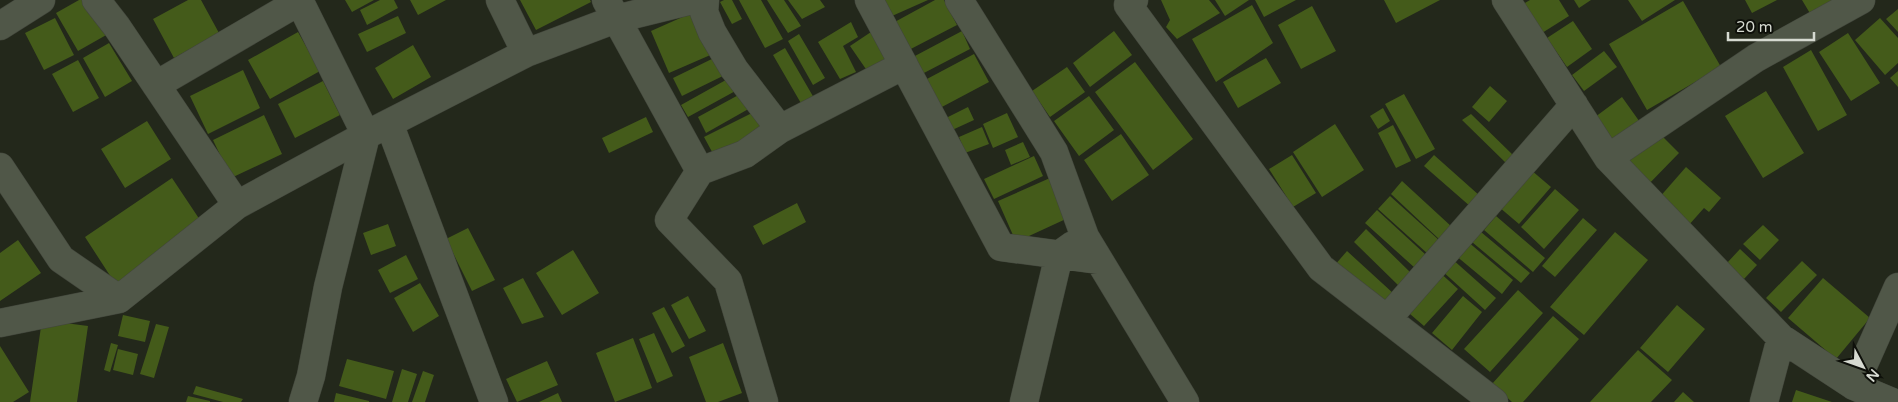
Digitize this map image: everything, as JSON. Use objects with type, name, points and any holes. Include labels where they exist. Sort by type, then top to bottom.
[{"type":"street","points":[[0,26],[41,0]]},
{"type":"street","points":[[96,0],[237,205]]},
{"type":"street","points":[[500,0],[526,53]]},
{"type":"street","points":[[0,323],[119,299],[237,205],[377,129],[611,9],[694,0]]},
{"type":"street","points":[[705,0],[704,12],[712,32],[734,69],[780,129]]},
{"type":"street","points":[[869,0],[1001,247],[1059,255],[1092,248]]},
{"type":"street","points":[[958,0],[1054,152],[1092,248],[1185,402]]},
{"type":"street","points":[[1506,0],[1608,158],[1781,338],[1854,386],[1892,402]]},
{"type":"street","points":[[1608,158],[1756,58],[1861,0]]},
{"type":"street","points":[[156,85],[300,1],[377,129],[494,402]]},
{"type":"street","points":[[1129,2],[1322,268],[1494,402]]},
{"type":"street","points":[[611,9],[700,171]]},
{"type":"street","points":[[764,402],[728,281],[670,220],[700,171],[745,154],[780,129],[904,65]]},
{"type":"street","points":[[1388,319],[1574,106]]},
{"type":"street","points":[[304,402],[311,376],[328,287],[377,129]]},
{"type":"street","points":[[0,167],[61,259],[119,299]]},
{"type":"street","points":[[1024,402],[1059,255]]},
{"type":"street","points":[[1854,386],[1898,288]]},
{"type":"street","points":[[1764,402],[1781,338]]},
{"type":"building","points":[[79,0],[88,0],[108,34],[78,51],[56,13]]},
{"type":"building","points":[[188,0],[201,0],[219,33],[174,58],[153,19]]},
{"type":"building","points":[[345,0],[374,0],[352,12]]},
{"type":"building","points":[[380,0],[394,0],[398,8],[367,25],[360,10]]},
{"type":"building","points":[[410,0],[446,0],[418,15]]},
{"type":"building","points":[[520,0],[590,0],[591,2],[536,30]]},
{"type":"building","points":[[732,0],[742,19],[732,24],[720,2]]},
{"type":"building","points":[[739,0],[761,0],[783,39],[765,48]]},
{"type":"building","points":[[767,0],[784,0],[801,26],[788,33]]},
{"type":"building","points":[[788,0],[820,0],[825,7],[802,19]]},
{"type":"building","points":[[878,0],[928,0],[883,20]]},
{"type":"building","points":[[935,0],[944,0],[957,25],[905,52],[891,24]]},
{"type":"building","points":[[1161,0],[1209,0],[1220,13],[1177,39],[1166,27],[1170,20]]},
{"type":"building","points":[[1215,0],[1249,0],[1225,16]]},
{"type":"building","points":[[1255,0],[1296,0],[1264,17]]},
{"type":"building","points":[[1384,0],[1440,0],[1396,23]]},
{"type":"building","points":[[1530,0],[1559,0],[1569,16],[1542,33],[1523,4]]},
{"type":"building","points":[[1574,0],[1591,0],[1579,8]]},
{"type":"building","points":[[1628,0],[1675,0],[1642,21]]},
{"type":"building","points":[[1745,0],[1777,0],[1752,13]]},
{"type":"building","points":[[1802,0],[1870,0],[1820,30]]},
{"type":"building","points":[[1683,1],[1721,67],[1647,110],[1609,44]]},
{"type":"building","points":[[1252,5],[1273,43],[1216,82],[1192,39]]},
{"type":"building","points":[[1312,6],[1336,51],[1301,69],[1278,25]]},
{"type":"building","points":[[1898,9],[1898,32],[1886,19]]},
{"type":"building","points":[[696,11],[715,53],[669,73],[651,31]]},
{"type":"building","points":[[398,16],[406,33],[367,52],[358,34]]},
{"type":"building","points":[[55,18],[74,55],[44,70],[25,33]]},
{"type":"building","points":[[1880,18],[1898,38],[1898,63],[1885,75],[1855,40]]},
{"type":"building","points":[[1573,21],[1592,49],[1567,67],[1547,38]]},
{"type":"building","points":[[851,22],[858,37],[843,46],[856,72],[840,79],[818,42]]},
{"type":"building","points":[[874,30],[892,64],[870,75],[850,46]]},
{"type":"building","points":[[962,31],[970,49],[922,74],[913,57]]},
{"type":"building","points":[[1114,31],[1132,55],[1090,87],[1073,63]]},
{"type":"building","points":[[298,32],[320,71],[270,99],[248,60]]},
{"type":"building","points":[[1848,33],[1880,83],[1851,101],[1819,52]]},
{"type":"building","points":[[799,34],[825,78],[813,85],[788,41]]},
{"type":"building","points":[[109,43],[132,81],[105,97],[83,58]]},
{"type":"building","points":[[413,45],[431,77],[393,99],[375,68]]},
{"type":"building","points":[[785,48],[814,98],[802,105],[773,55]]},
{"type":"building","points":[[1811,50],[1847,115],[1818,131],[1783,67]]},
{"type":"building","points":[[1604,51],[1617,67],[1584,91],[1572,75]]},
{"type":"building","points":[[974,54],[989,82],[940,108],[925,80]]},
{"type":"building","points":[[720,55],[729,73],[682,96],[673,78]]},
{"type":"building","points":[[1266,58],[1281,83],[1238,108],[1223,82]]},
{"type":"building","points":[[78,60],[99,98],[73,112],[52,74]]},
{"type":"building","points":[[1135,62],[1193,139],[1153,170],[1095,92]]},
{"type":"building","points":[[1067,67],[1085,92],[1050,117],[1032,91]]},
{"type":"building","points":[[243,70],[260,108],[208,134],[190,96]]},
{"type":"building","points":[[1898,71],[1898,87],[1890,78]]},
{"type":"building","points":[[733,76],[739,89],[688,117],[681,105]]},
{"type":"building","points":[[323,81],[340,115],[295,138],[278,104]]},
{"type":"building","points":[[1490,86],[1507,101],[1489,122],[1472,107]]},
{"type":"building","points":[[1766,91],[1804,153],[1763,178],[1725,116]]},
{"type":"building","points":[[744,92],[752,107],[706,133],[698,117]]},
{"type":"building","points":[[1404,94],[1435,149],[1416,159],[1385,104]]},
{"type":"building","points":[[1089,96],[1114,130],[1079,156],[1054,121]]},
{"type":"building","points":[[1622,97],[1642,125],[1611,148],[1591,120]]},
{"type":"building","points":[[968,107],[974,120],[950,131],[944,119]]},
{"type":"building","points":[[1383,108],[1390,121],[1378,129],[1370,116]]},
{"type":"building","points":[[754,112],[766,137],[717,161],[704,137]]},
{"type":"building","points":[[1007,113],[1018,137],[993,148],[983,124]]},
{"type":"building","points":[[1471,114],[1515,157],[1507,164],[1462,120]]},
{"type":"building","points":[[264,115],[282,154],[231,178],[213,140]]},
{"type":"building","points":[[646,117],[653,132],[609,153],[602,138]]},
{"type":"building","points":[[147,121],[171,159],[125,188],[101,149]]},
{"type":"building","points":[[1335,124],[1364,170],[1322,197],[1293,152]]},
{"type":"building","points":[[1393,125],[1411,161],[1396,168],[1378,133]]},
{"type":"building","points":[[982,127],[989,144],[965,153],[959,137]]},
{"type":"building","points":[[1657,131],[1679,153],[1644,189],[1622,166]]},
{"type":"building","points":[[1121,134],[1149,175],[1112,201],[1084,160]]},
{"type":"building","points":[[1023,142],[1030,157],[1011,165],[1005,150]]},
{"type":"building","points":[[1292,155],[1316,193],[1293,207],[1269,169]]},
{"type":"building","points":[[1434,155],[1480,196],[1471,207],[1424,166]]},
{"type":"building","points":[[1034,156],[1043,176],[994,199],[984,179]]},
{"type":"building","points":[[1686,167],[1721,198],[1709,212],[1704,208],[1688,226],[1658,199]]},
{"type":"building","points":[[1531,170],[1551,187],[1519,224],[1499,207]]},
{"type":"building","points":[[172,178],[206,229],[118,288],[85,237]]},
{"type":"building","points":[[1050,178],[1068,218],[1016,242],[998,201]]},
{"type":"building","points":[[1402,181],[1452,227],[1440,240],[1391,194]]},
{"type":"building","points":[[1555,189],[1579,210],[1544,249],[1521,227]]},
{"type":"building","points":[[1390,196],[1440,241],[1428,254],[1378,209]]},
{"type":"building","points":[[797,203],[806,222],[763,245],[753,226]]},
{"type":"building","points":[[1377,210],[1426,255],[1415,268],[1365,223]]},
{"type":"building","points":[[1496,216],[1545,258],[1533,272],[1484,230]]},
{"type":"building","points":[[1583,218],[1597,230],[1555,277],[1542,266]]},
{"type":"building","points":[[388,224],[396,246],[371,255],[363,233]]},
{"type":"building","points":[[1763,225],[1779,240],[1760,260],[1743,244]]},
{"type":"building","points":[[468,228],[495,280],[472,291],[446,239]]},
{"type":"building","points":[[1366,229],[1411,273],[1399,286],[1354,242]]},
{"type":"building","points":[[1481,232],[1530,273],[1521,283],[1472,242]]},
{"type":"building","points":[[1615,232],[1648,260],[1584,335],[1550,307]]},
{"type":"building","points":[[18,240],[41,273],[0,301],[0,253]]},
{"type":"building","points":[[1467,241],[1513,280],[1502,294],[1455,255]]},
{"type":"building","points":[[1740,249],[1757,265],[1744,279],[1727,263]]},
{"type":"building","points":[[573,250],[599,293],[562,315],[536,273]]},
{"type":"building","points":[[1347,251],[1394,294],[1381,308],[1334,266]]},
{"type":"building","points":[[406,255],[418,279],[390,293],[378,270]]},
{"type":"building","points":[[1451,258],[1496,298],[1485,310],[1440,269]]},
{"type":"building","points":[[1802,261],[1817,275],[1781,312],[1766,298]]},
{"type":"building","points":[[1437,270],[1458,289],[1424,326],[1403,308]]},
{"type":"building","points":[[523,278],[544,317],[522,324],[503,288]]},
{"type":"building","points":[[1823,278],[1870,318],[1836,359],[1788,318]]},
{"type":"building","points":[[420,283],[439,316],[413,332],[394,298]]},
{"type":"building","points":[[1518,290],[1543,313],[1490,372],[1464,349]]},
{"type":"building","points":[[688,296],[706,331],[689,339],[671,305]]},
{"type":"building","points":[[1463,296],[1482,312],[1452,350],[1432,333]]},
{"type":"building","points":[[1677,305],[1705,329],[1668,372],[1640,348]]},
{"type":"building","points":[[664,307],[685,346],[672,353],[652,313]]},
{"type":"building","points":[[123,315],[150,321],[145,342],[118,336]]},
{"type":"building","points":[[1553,316],[1579,339],[1523,402],[1512,402],[1492,384]]},
{"type":"building","points":[[42,320],[88,326],[77,402],[30,402]]},
{"type":"building","points":[[156,324],[169,327],[154,378],[140,374]]},
{"type":"building","points":[[654,333],[673,376],[657,383],[639,339]]},
{"type":"building","points":[[633,338],[652,388],[615,402],[596,353]]},
{"type":"building","points":[[111,343],[118,345],[110,372],[104,370]]},
{"type":"building","points":[[723,343],[742,393],[718,402],[706,402],[689,357]]},
{"type":"building","points":[[0,346],[29,392],[13,402],[0,402]]},
{"type":"building","points":[[118,349],[138,354],[133,375],[113,370]]},
{"type":"building","points":[[1638,350],[1672,380],[1651,402],[1590,402]]},
{"type":"building","points":[[347,359],[394,371],[386,399],[339,386]]},
{"type":"building","points":[[547,361],[558,385],[517,402],[506,379]]},
{"type":"building","points":[[402,369],[417,374],[408,402],[392,402]]},
{"type":"building","points":[[423,371],[434,375],[425,402],[412,402]]},
{"type":"building","points":[[196,386],[243,399],[241,402],[223,402],[193,394]]},
{"type":"building","points":[[1796,390],[1832,402],[1792,402]]},
{"type":"building","points":[[1683,392],[1694,402],[1674,402]]},
{"type":"building","points":[[336,393],[369,401],[369,402],[334,402]]},
{"type":"building","points":[[558,393],[562,402],[539,402]]},
{"type":"building","points":[[188,396],[210,401],[210,402],[186,402]]}]
